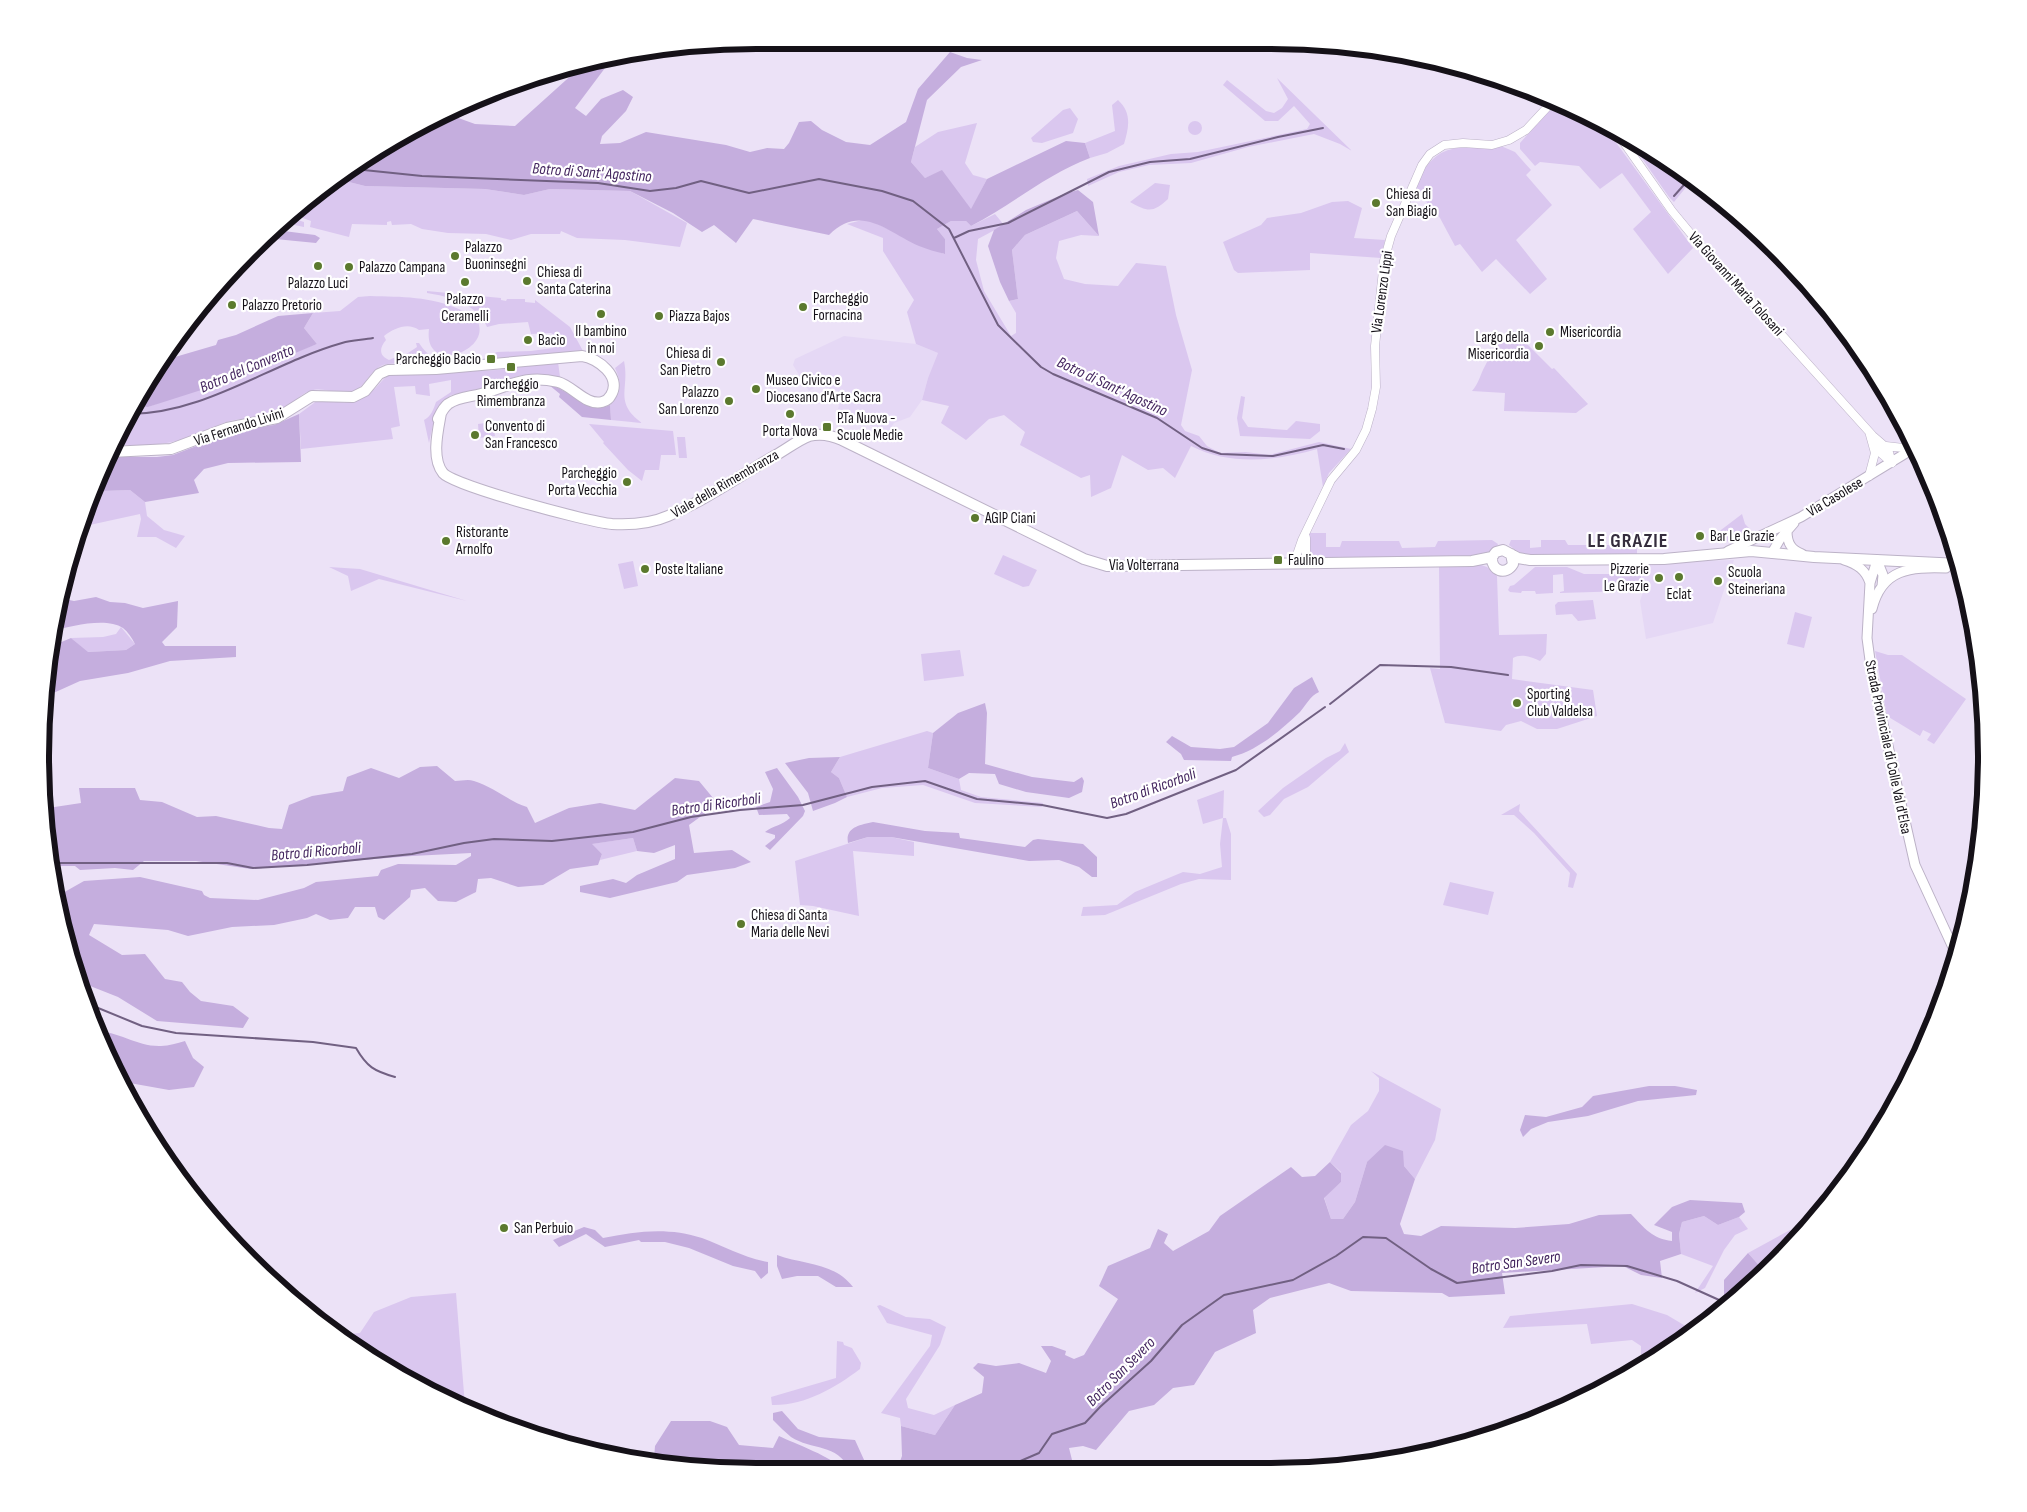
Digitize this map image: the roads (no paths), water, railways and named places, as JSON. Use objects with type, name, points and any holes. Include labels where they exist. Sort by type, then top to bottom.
[{"type":"main road","name":"Via Fernando Livini","points":[[118,452],[171,449],[227,428],[276,418],[312,396],[354,397],[365,391],[379,374],[388,370],[586,356],[598,362],[613,380],[613,390],[606,401],[596,402],[586,399],[560,382],[521,380],[483,393],[454,400],[445,406],[441,413]]},
{"type":"main road","name":"Viale della Rimembranza","points":[[441,413],[434,428],[432,441],[433,465],[437,476],[452,485],[486,492],[599,522],[622,524],[648,523],[663,518],[803,439],[816,435]]},
{"type":"main road","name":"Via Volterrana","points":[[816,435],[828,434],[842,440],[1095,563],[1127,566],[1493,562]]},
{"type":"main road","name":"Via Casolese","points":[[1726,553],[1801,517],[1909,452]]},
{"type":"main road","name":"Via Casolese","points":[[1772,553],[1780,539],[1801,517]]},
{"type":"main road","points":[[1787,531],[1790,547],[1807,556]]},
{"type":"main road","points":[[1772,532],[1769,544],[1772,553]]},
{"type":"main road","name":"Via Volterrana","points":[[1512,559],[1509,569],[1503,571],[1497,570],[1493,562],[1496,552],[1503,550],[1512,559],[1530,560],[1699,557],[1751,551],[1832,558],[1951,564]]},
{"type":"main road","points":[[1832,558],[1856,564],[1866,574],[1870,583]]},
{"type":"main road","name":"Strada Provinciale di Colle Val d'Elsa","points":[[1877,560],[1870,583],[1867,647],[1872,675],[1909,843],[1918,872],[1952,946]]},
{"type":"main road","name":"Strada Provinciale di Colle Val d'Elsa","points":[[1869,622],[1873,604],[1881,587],[1883,575],[1877,560]]},
{"type":"main road","points":[[1881,587],[1896,574],[1911,569],[1953,568]]},
{"type":"street","name":"Via Lorenzo Lippi","points":[[1294,563],[1331,480],[1356,450],[1366,430],[1376,387],[1375,346],[1384,262],[1391,236],[1422,164],[1430,154],[1444,145],[1463,143],[1492,144],[1509,140],[1526,130],[1548,106]]},
{"type":"street","name":"Via Giovanni Maria Tolosani","points":[[1625,144],[1672,211],[1696,240],[1867,430],[1885,446],[1891,454],[1892,463]]},
{"type":"street","name":"Via Giovanni Maria Tolosani","points":[[1867,430],[1875,448],[1892,463]]},
{"type":"street","points":[[1885,446],[1907,448]]},
{"type":"street","points":[[1869,476],[1875,457],[1875,448]]},
{"type":"street","name":"Via Lorenzo Lippi","points":[[1306,533],[1306,554],[1310,564]]},
{"type":"waterway","points":[[954,238],[969,231],[1008,223],[1109,172],[1150,162],[1190,159],[1323,128]]},
{"type":"waterway","name":"Botro di Sant' Agostino","points":[[361,170],[422,176],[598,183],[650,191],[676,188],[701,181],[749,193],[819,179],[882,191],[913,201],[949,229],[998,325],[1041,367],[1053,374],[1157,418],[1202,448],[1221,454],[1273,456],[1323,445],[1344,449]]},
{"type":"waterway","points":[[1674,196],[1685,183]]},
{"type":"waterway","name":"Botro del Convento","points":[[138,413],[157,412],[184,406],[211,397],[316,352],[346,342],[373,338]]},
{"type":"waterway","name":"Botro di Ricorboli","points":[[1330,704],[1380,665],[1451,667],[1508,675]]},
{"type":"waterway","name":"Botro di Ricorboli","points":[[57,863],[227,863],[253,868],[307,865],[412,854],[494,839],[552,841],[633,832],[691,817],[740,810],[803,805],[872,787],[925,781],[977,799],[1042,805],[1107,818],[1126,814],[1236,770],[1325,707]]},
{"type":"waterway","points":[[95,1007],[142,1026],[176,1033],[313,1042],[356,1048],[364,1060],[372,1067],[382,1073],[395,1077]]},
{"type":"waterway","name":"Botro San Severo","points":[[1016,1463],[1039,1453],[1052,1434],[1085,1423],[1151,1361],[1182,1325],[1224,1295],[1293,1280],[1336,1256],[1363,1237],[1386,1238],[1431,1269],[1457,1283],[1552,1271],[1581,1265],[1627,1266],[1677,1281],[1721,1301]]},
{"type":"place","name":"Chiesa di San Biagio","points":[[1376,203]]},
{"type":"place","name":"Palazzo Buoninsegni","points":[[455,256]]},
{"type":"place","name":"Palazzo Luci","points":[[318,266]]},
{"type":"place","name":"Palazzo Campana","points":[[349,267]]},
{"type":"place","name":"Chiesa di Santa Caterina","points":[[527,281]]},
{"type":"place","name":"Palazzo Ceramelli","points":[[465,282]]},
{"type":"place","name":"Palazzo Pretorio","points":[[232,305]]},
{"type":"place","name":"Parcheggio Fornacina","points":[[803,307]]},
{"type":"place","name":"Il bambino in noi","points":[[601,314]]},
{"type":"place","name":"Piazza Bajos","points":[[659,316]]},
{"type":"place","name":"Misericordia","points":[[1550,332]]},
{"type":"place","name":"Bacìo","points":[[528,340]]},
{"type":"place","name":"Largo della Misericordia","points":[[1539,346]]},
{"type":"place","name":"Parcheggio Bacìo","points":[[491,359]]},
{"type":"place","name":"Chiesa di San Pietro","points":[[721,362]]},
{"type":"place","name":"Parcheggio Rimembranza","points":[[511,367]]},
{"type":"place","name":"Museo Civico e Diocesano d'Arte Sacra","points":[[756,389]]},
{"type":"place","name":"Palazzo San Lorenzo","points":[[729,401]]},
{"type":"place","name":"Porta Nova","points":[[790,414]]},
{"type":"place","name":"P.Ta Nuova - Scuole Medie","points":[[827,427]]},
{"type":"place","name":"Convento di San Francesco","points":[[475,435]]},
{"type":"place","name":"Parcheggio Porta Vecchia","points":[[627,482]]},
{"type":"place","name":"AGIP Ciani","points":[[975,518]]},
{"type":"place","name":"Bar Le Grazie","points":[[1700,536]]},
{"type":"place","name":"Ristorante Arnolfo","points":[[446,541]]},
{"type":"place","name":"Faulino","points":[[1278,560]]},
{"type":"place","name":"Poste Italiane","points":[[645,569]]},
{"type":"place","name":"Eclat","points":[[1679,577]]},
{"type":"place","name":"Pizzerie Le Grazie","points":[[1659,578]]},
{"type":"place","name":"Scuola Steineriana","points":[[1718,581]]},
{"type":"place","name":"Sporting Club Valdelsa","points":[[1517,703]]},
{"type":"place","name":"Chiesa di Santa Maria delle Nevi","points":[[741,924]]},
{"type":"place","name":"San Perbuio","points":[[504,1228]]},
{"type":"district","name":"LE GRAZIE","points":[[1628,541]]}]
